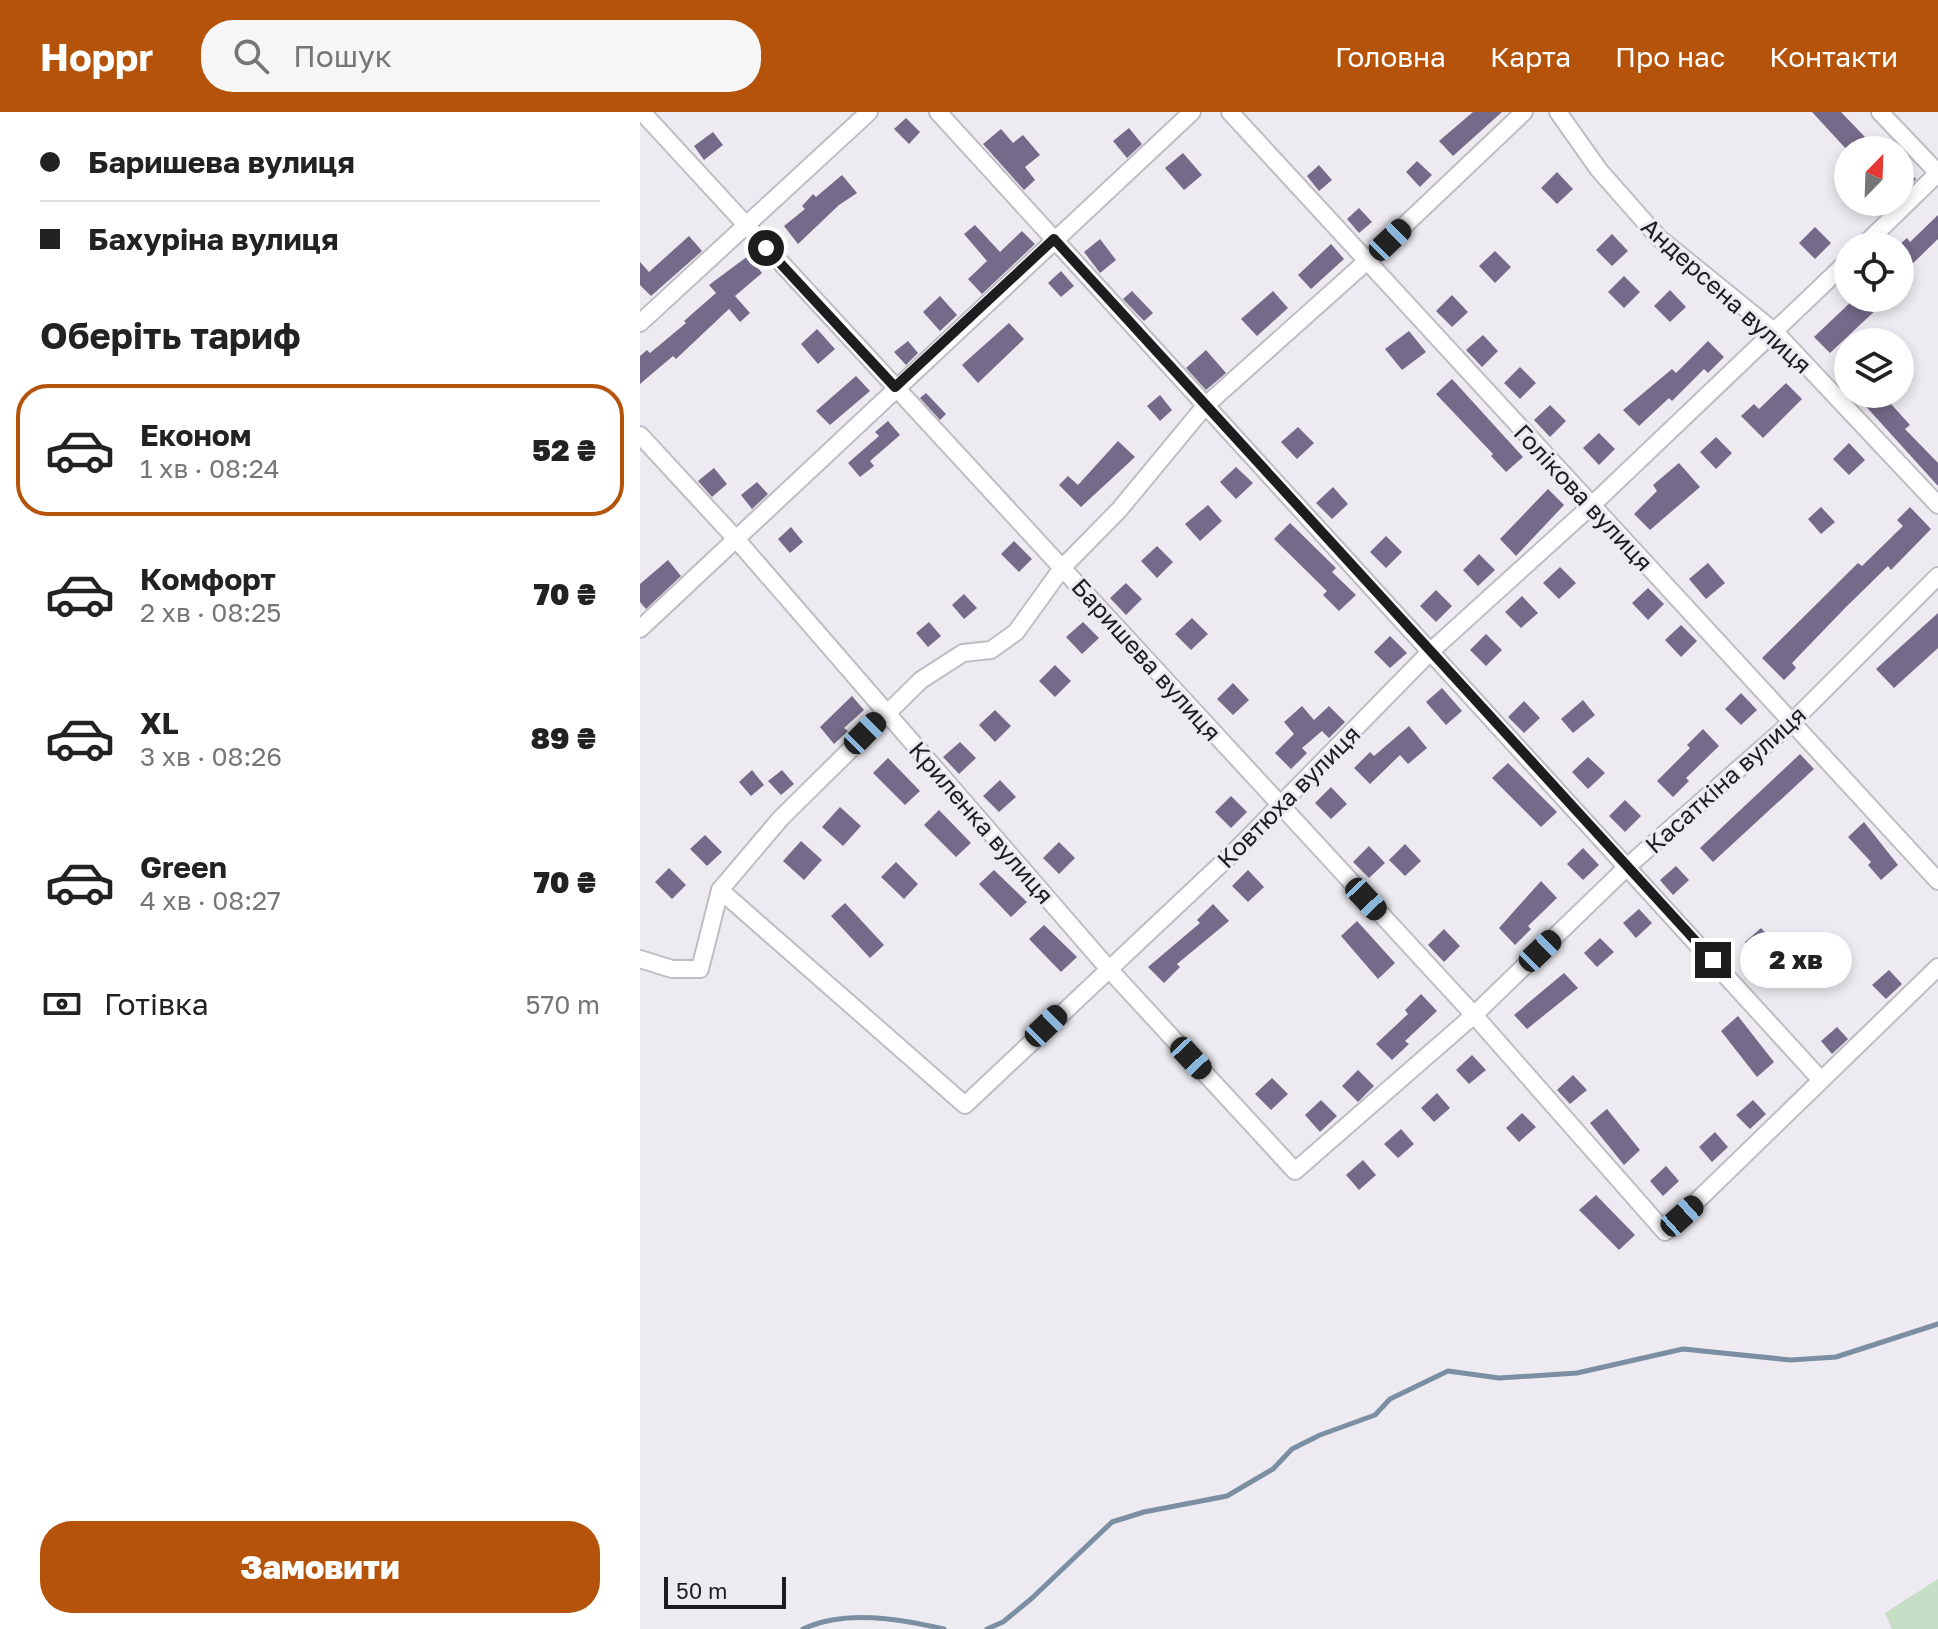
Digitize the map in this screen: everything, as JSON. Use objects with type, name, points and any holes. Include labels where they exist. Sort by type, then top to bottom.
[{"type":"street","name":"Баришева вулиця","points":[[642,112],[1474,1015],[1645,1213],[1665,1232],[1820,1079]]},
{"type":"street","points":[[640,323],[869,112]]},
{"type":"street","points":[[938,112],[1820,1079],[1938,967]]},
{"type":"street","points":[[640,629],[1192,112]]},
{"type":"street","name":"Голікова вулиця","points":[[1230,112],[1938,881]]},
{"type":"street","points":[[640,959],[672,969],[700,969],[720,890],[781,818],[886,711],[921,680],[963,653],[991,650],[1016,632],[1063,567],[1119,510],[1205,406],[1367,261],[1524,112]]},
{"type":"street","name":"Андерсена вулиця","points":[[1558,112],[1599,170],[1659,238],[1775,332],[1938,505]]},
{"type":"street","points":[[1877,232],[1938,173],[1880,112]]},
{"type":"street","name":"Ковтюха вулиця","points":[[720,890],[965,1105],[1107,967],[1280,807],[1431,651],[1592,505],[1834,275]]},
{"type":"street","name":"Криленка вулиця","points":[[640,435],[737,540],[1107,967],[1295,1171]]},
{"type":"street","name":"Касаткіна вулиця","points":[[1295,1171],[1474,1015],[1628,866],[1792,722],[1938,576]]},
{"type":"green space","points":[[1938,1579],[1938,1629],[1892,1629],[1885,1613]]},
{"type":"building","points":[[1473,112],[1502,112],[1453,156],[1439,141]]},
{"type":"building","points":[[1812,112],[1841,112],[1864,136],[1834,136]]},
{"type":"building","points":[[906,118],[920,132],[909,144],[894,129]]},
{"type":"building","points":[[1129,128],[1142,144],[1127,158],[1113,141]]},
{"type":"building","points":[[1001,129],[1013,143],[1023,135],[1040,155],[1025,167],[1035,180],[1024,190],[983,144]]},
{"type":"building","points":[[713,132],[723,145],[704,160],[694,146]]},
{"type":"building","points":[[1183,153],[1202,175],[1184,190],[1165,168]]},
{"type":"building","points":[[1417,161],[1432,175],[1420,187],[1406,172]]},
{"type":"building","points":[[1319,165],[1332,180],[1319,191],[1307,176]]},
{"type":"building","points":[[1557,172],[1573,189],[1557,204],[1541,188]]},
{"type":"building","points":[[842,175],[857,193],[839,205],[798,244],[784,226],[805,209],[802,206],[813,194],[816,197]]},
{"type":"building","points":[[1359,208],[1372,222],[1359,233],[1347,219]]},
{"type":"building","points":[[1938,215],[1938,239],[1914,262],[1914,238]]},
{"type":"building","points":[[975,225],[1000,252],[1022,231],[1035,244],[982,294],[968,279],[987,261],[964,234]]},
{"type":"building","points":[[1815,227],[1831,243],[1815,259],[1799,243]]},
{"type":"building","points":[[1612,234],[1628,251],[1612,266],[1596,250]]},
{"type":"building","points":[[689,236],[702,251],[651,296],[640,285],[640,262],[649,272]]},
{"type":"building","points":[[1100,239],[1116,260],[1100,273],[1084,252]]},
{"type":"building","points":[[1331,244],[1344,259],[1311,289],[1298,275]]},
{"type":"building","points":[[1495,251],[1511,267],[1495,283],[1479,266]]},
{"type":"building","points":[[748,256],[762,273],[735,296],[750,313],[740,322],[729,309],[676,359],[673,356],[640,384],[640,356],[647,350],[650,353],[686,323],[684,321],[716,293],[709,285]]},
{"type":"building","points":[[1061,271],[1074,286],[1061,297],[1048,283]]},
{"type":"building","points":[[1624,276],[1640,292],[1624,308],[1608,292]]},
{"type":"building","points":[[1670,290],[1686,307],[1670,322],[1654,306]]},
{"type":"building","points":[[1132,291],[1153,313],[1144,321],[1123,299]]},
{"type":"building","points":[[1273,291],[1288,308],[1257,336],[1241,319]]},
{"type":"building","points":[[1452,295],[1468,312],[1452,327],[1436,311]]},
{"type":"building","points":[[940,296],[957,315],[940,331],[923,312]]},
{"type":"building","points":[[1840,312],[1874,312],[1857,328],[1834,328],[1834,349],[1830,353],[1814,337]]},
{"type":"building","points":[[1009,323],[1024,339],[978,383],[962,365]]},
{"type":"building","points":[[817,329],[835,349],[818,364],[801,344]]},
{"type":"building","points":[[1409,331],[1426,352],[1402,370],[1385,349]]},
{"type":"building","points":[[1483,335],[1498,351],[1482,367],[1466,350]]},
{"type":"building","points":[[908,341],[918,353],[906,365],[894,352]]},
{"type":"building","points":[[1708,341],[1724,357],[1708,373],[1704,369],[1672,401],[1669,398],[1639,426],[1623,410],[1672,369],[1676,373]]},
{"type":"building","points":[[1206,350],[1226,373],[1206,390],[1186,368]]},
{"type":"building","points":[[1520,367],[1536,383],[1520,399],[1504,383]]},
{"type":"building","points":[[856,376],[870,391],[830,425],[816,411]]},
{"type":"building","points":[[1452,379],[1523,457],[1506,472],[1436,394]]},
{"type":"building","points":[[1786,383],[1802,399],[1763,438],[1741,416],[1754,404],[1759,409]]},
{"type":"building","points":[[926,393],[946,414],[940,420],[920,398]]},
{"type":"building","points":[[1160,395],[1172,410],[1160,421],[1147,406]]},
{"type":"building","points":[[1550,405],[1566,421],[1550,437],[1534,420]]},
{"type":"building","points":[[1867,408],[1895,408],[1910,425],[1905,429],[1938,463],[1938,486]]},
{"type":"building","points":[[888,421],[900,435],[870,461],[874,466],[860,477],[848,463],[879,436],[875,432]]},
{"type":"building","points":[[1298,427],[1314,443],[1297,459],[1281,442]]},
{"type":"building","points":[[1599,433],[1615,449],[1599,465],[1583,448]]},
{"type":"building","points":[[1716,437],[1732,453],[1716,469],[1700,452]]},
{"type":"building","points":[[1118,441],[1135,457],[1081,507],[1059,485],[1068,476],[1078,485]]},
{"type":"building","points":[[1849,443],[1865,460],[1849,475],[1833,459]]},
{"type":"building","points":[[1679,463],[1700,487],[1650,530],[1634,514],[1657,491],[1653,485]]},
{"type":"building","points":[[1236,467],[1253,483],[1236,499],[1220,482]]},
{"type":"building","points":[[714,468],[727,484],[712,497],[698,481]]},
{"type":"building","points":[[757,482],[768,494],[752,509],[741,495]]},
{"type":"building","points":[[1333,487],[1348,504],[1332,519],[1316,503]]},
{"type":"building","points":[[1548,489],[1564,505],[1516,556],[1500,539]]},
{"type":"building","points":[[1208,505],[1222,521],[1200,541],[1185,524]]},
{"type":"building","points":[[1821,507],[1835,522],[1821,534],[1808,519]]},
{"type":"building","points":[[1910,507],[1931,529],[1891,570],[1888,566],[1846,607],[1792,663],[1796,668],[1784,680],[1762,658],[1858,563],[1862,566],[1903,526],[1897,520]]},
{"type":"building","points":[[1290,523],[1336,568],[1332,572],[1356,595],[1339,611],[1323,595],[1327,591],[1274,539]]},
{"type":"building","points":[[791,527],[803,542],[790,553],[778,539]]},
{"type":"building","points":[[1386,536],[1402,552],[1386,568],[1370,552]]},
{"type":"building","points":[[1014,541],[1032,559],[1019,572],[1001,554]]},
{"type":"building","points":[[1157,546],[1173,562],[1157,578],[1141,561]]},
{"type":"building","points":[[1479,554],[1495,570],[1478,586],[1463,570]]},
{"type":"building","points":[[668,560],[681,576],[646,609],[640,602],[640,584]]},
{"type":"building","points":[[1708,563],[1725,583],[1706,599],[1689,579]]},
{"type":"building","points":[[1560,567],[1576,583],[1559,599],[1543,583]]},
{"type":"building","points":[[1126,583],[1142,599],[1126,615],[1110,598]]},
{"type":"building","points":[[1648,588],[1664,604],[1648,620],[1632,603]]},
{"type":"building","points":[[1436,590],[1452,606],[1436,622],[1420,606]]},
{"type":"building","points":[[964,594],[977,608],[964,619],[952,605]]},
{"type":"building","points":[[1522,596],[1538,613],[1521,628],[1505,612]]},
{"type":"building","points":[[1938,613],[1938,648],[1894,688],[1876,669]]},
{"type":"building","points":[[1192,618],[1208,634],[1191,650],[1175,634]]},
{"type":"building","points":[[929,622],[941,636],[928,647],[916,633]]},
{"type":"building","points":[[1083,622],[1099,638],[1082,654],[1066,637]]},
{"type":"building","points":[[1681,625],[1697,641],[1681,657],[1665,640]]},
{"type":"building","points":[[1486,634],[1502,650],[1486,666],[1470,650]]},
{"type":"building","points":[[1390,636],[1407,653],[1390,668],[1374,652]]},
{"type":"building","points":[[1055,665],[1071,681],[1055,697],[1039,681]]},
{"type":"building","points":[[1233,683],[1249,700],[1233,715],[1217,699]]},
{"type":"building","points":[[1442,688],[1462,711],[1446,725],[1426,702]]},
{"type":"building","points":[[1741,693],[1757,710],[1741,725],[1725,709]]},
{"type":"building","points":[[852,696],[864,710],[844,728],[848,731],[834,744],[820,727]]},
{"type":"building","points":[[1583,700],[1595,715],[1573,733],[1561,719]]},
{"type":"building","points":[[1524,701],[1540,718],[1524,733],[1508,717]]},
{"type":"building","points":[[1302,706],[1314,720],[1329,706],[1345,722],[1329,738],[1322,731],[1302,748],[1307,753],[1291,769],[1275,753],[1294,734],[1284,722]]},
{"type":"building","points":[[995,710],[1011,726],[995,742],[979,725]]},
{"type":"building","points":[[1409,726],[1427,748],[1408,764],[1400,755],[1370,784],[1354,768],[1370,752],[1374,756]]},
{"type":"building","points":[[1703,729],[1719,746],[1686,778],[1689,781],[1673,797],[1657,781],[1690,748],[1687,745]]},
{"type":"building","points":[[960,742],[976,758],[959,774],[943,757]]},
{"type":"building","points":[[1800,754],[1814,769],[1713,862],[1700,848]]},
{"type":"building","points":[[1588,757],[1605,773],[1588,789],[1572,772]]},
{"type":"building","points":[[888,758],[920,791],[905,805],[873,773]]},
{"type":"building","points":[[1508,763],[1557,812],[1541,827],[1492,778]]},
{"type":"building","points":[[752,770],[764,785],[751,796],[739,782]]},
{"type":"building","points":[[782,770],[794,784],[781,795],[768,781]]},
{"type":"building","points":[[1000,780],[1016,797],[999,812],[983,796]]},
{"type":"building","points":[[1331,787],[1347,804],[1331,819],[1315,803]]},
{"type":"building","points":[[1231,796],[1247,812],[1231,828],[1215,812]]},
{"type":"building","points":[[1625,800],[1641,816],[1625,832],[1609,816]]},
{"type":"building","points":[[840,807],[861,826],[843,846],[822,827]]},
{"type":"building","points":[[939,810],[971,843],[956,857],[924,825]]},
{"type":"building","points":[[1864,822],[1898,865],[1881,880],[1868,865],[1871,862],[1848,837]]},
{"type":"building","points":[[705,835],[722,852],[707,866],[690,849]]},
{"type":"building","points":[[801,841],[822,860],[804,880],[783,861]]},
{"type":"building","points":[[1059,842],[1075,858],[1059,874],[1043,858]]},
{"type":"building","points":[[1405,844],[1421,861],[1405,876],[1389,860]]},
{"type":"building","points":[[1369,846],[1385,863],[1369,878],[1353,862]]},
{"type":"building","points":[[1583,848],[1599,865],[1583,880],[1567,864]]},
{"type":"building","points":[[896,862],[918,884],[904,899],[881,877]]},
{"type":"building","points":[[1676,866],[1689,880],[1673,895],[1660,880]]},
{"type":"building","points":[[669,868],[686,885],[672,899],[655,882]]},
{"type":"building","points":[[994,870],[1027,902],[1011,917],[979,884]]},
{"type":"building","points":[[1248,870],[1264,887],[1248,902],[1232,886]]},
{"type":"building","points":[[1541,881],[1557,898],[1528,926],[1531,929],[1515,945],[1499,928]]},
{"type":"building","points":[[845,903],[884,945],[870,958],[831,916]]},
{"type":"building","points":[[1213,904],[1229,921],[1177,964],[1180,967],[1164,983],[1148,967],[1200,923],[1197,920]]},
{"type":"building","points":[[1639,909],[1652,923],[1636,938],[1623,923]]},
{"type":"building","points":[[1357,921],[1395,963],[1378,979],[1341,936]]},
{"type":"building","points":[[1044,925],[1077,957],[1061,972],[1029,939]]},
{"type":"building","points":[[1761,928],[1774,942],[1758,957],[1745,942]]},
{"type":"building","points":[[1444,929],[1460,946],[1444,962],[1428,945]]},
{"type":"building","points":[[1600,938],[1614,952],[1597,967],[1584,953]]},
{"type":"building","points":[[1889,970],[1902,984],[1886,999],[1872,985]]},
{"type":"building","points":[[1564,973],[1578,988],[1527,1029],[1514,1015]]},
{"type":"building","points":[[1421,994],[1437,1011],[1405,1041],[1409,1044],[1392,1060],[1376,1044],[1408,1014],[1405,1010]]},
{"type":"building","points":[[1738,1016],[1774,1062],[1757,1077],[1721,1031]]},
{"type":"building","points":[[1837,1027],[1848,1039],[1832,1054],[1821,1041]]},
{"type":"building","points":[[1472,1055],[1486,1070],[1469,1084],[1456,1070]]},
{"type":"building","points":[[1358,1070],[1374,1086],[1358,1102],[1342,1086]]},
{"type":"building","points":[[1573,1075],[1587,1090],[1570,1104],[1557,1090]]},
{"type":"building","points":[[1272,1078],[1288,1094],[1271,1110],[1255,1094]]},
{"type":"building","points":[[1437,1093],[1450,1108],[1434,1122],[1421,1108]]},
{"type":"building","points":[[1321,1100],[1337,1116],[1320,1132],[1305,1115]]},
{"type":"building","points":[[1753,1100],[1766,1114],[1750,1129],[1736,1115]]},
{"type":"building","points":[[1607,1109],[1640,1150],[1624,1165],[1590,1123]]},
{"type":"building","points":[[1522,1113],[1536,1127],[1519,1142],[1506,1128]]},
{"type":"building","points":[[1401,1129],[1414,1144],[1398,1158],[1384,1144]]},
{"type":"building","points":[[1715,1132],[1728,1147],[1712,1162],[1699,1147]]},
{"type":"building","points":[[1363,1160],[1376,1175],[1359,1190],[1346,1175]]},
{"type":"building","points":[[1666,1166],[1679,1181],[1663,1196],[1650,1181]]},
{"type":"building","points":[[1596,1195],[1635,1235],[1619,1250],[1579,1210]]},
{"type":"waterway","points":[[987,1629],[1003,1622],[1031,1599],[1112,1522],[1144,1512],[1227,1496],[1273,1469],[1292,1449],[1375,1415],[1390,1399],[1448,1371],[1499,1378],[1577,1373],[1683,1349],[1791,1360],[1836,1357],[1938,1324]]},
{"type":"waterway","points":[[803,1629],[837,1619],[854,1618],[891,1619],[944,1629]]},
{"type":"route","points":[[766,248],[895,387],[1054,239],[1713,960]]}]
